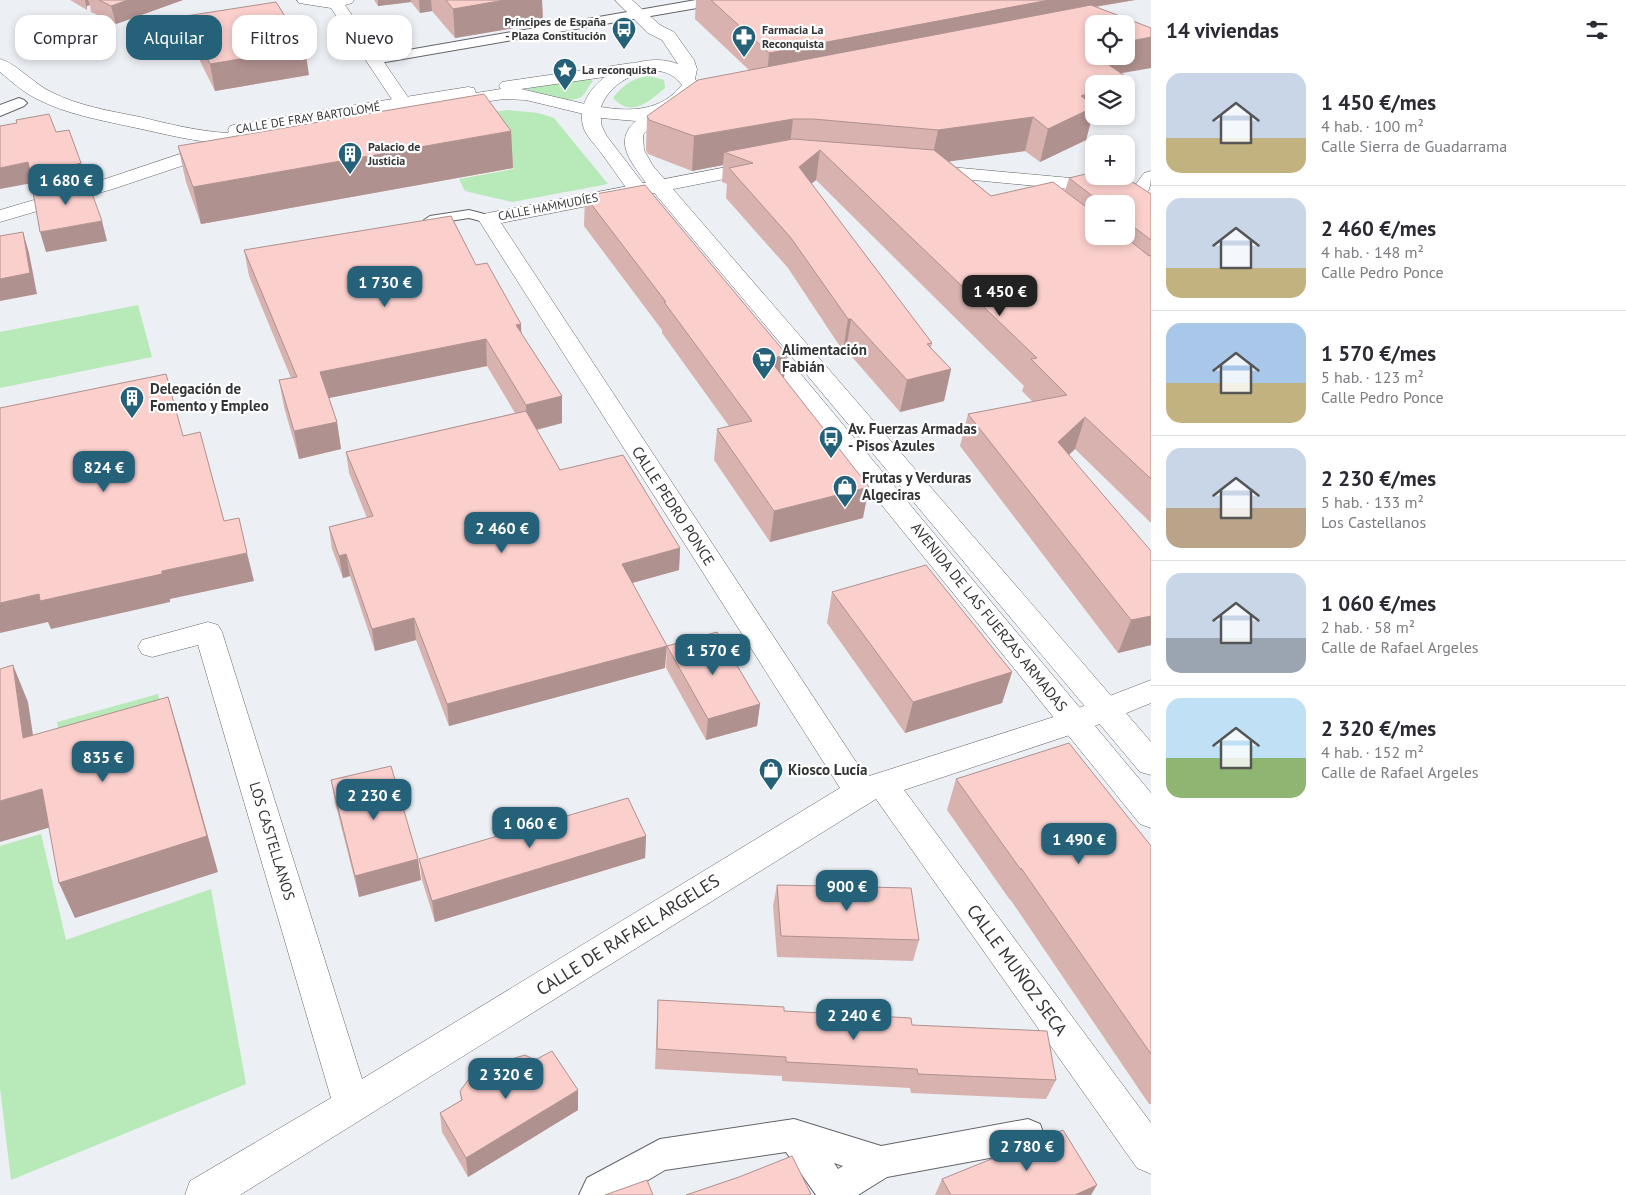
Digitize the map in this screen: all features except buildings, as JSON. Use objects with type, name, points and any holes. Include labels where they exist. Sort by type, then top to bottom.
[{"type":"street","points":[[305,0],[318,4],[341,2]]},
{"type":"street","points":[[623,0],[654,29],[663,32],[674,42],[688,69],[688,77]]},
{"type":"street","points":[[412,53],[720,0]]},
{"type":"street","name":"CALLE DE FRAY BARTOLOMÉ","points":[[341,2],[348,15]]},
{"type":"street","points":[[654,29],[652,49],[648,56],[632,68],[610,80],[603,87],[594,102],[592,118],[643,116],[660,112]]},
{"type":"street","name":"CALLE DE FRAY BARTOLOMÉ","points":[[374,60],[405,106]]},
{"type":"street","name":"CALLE DE FRAY BARTOLOMÉ","points":[[0,64],[30,88],[53,99],[84,110],[189,135],[216,138],[243,138],[405,106],[632,68],[662,66],[688,77]]},
{"type":"street","name":"AVENIDA DE LAS FUERZAS ARMADAS","points":[[688,77],[691,85],[687,92],[675,103],[646,120],[637,130],[632,140],[633,151],[648,188],[1151,763]]},
{"type":"street","name":"CALLE DE FRAY BARTOLOMÉ","points":[[153,126],[212,130],[242,129],[504,94],[526,95],[568,106],[592,118]]},
{"type":"street","points":[[0,111],[19,104]]},
{"type":"street","name":"AVENIDA DE LAS FUERZAS ARMADAS","points":[[592,118],[1074,722],[1151,815]]},
{"type":"street","points":[[0,216],[109,184],[243,138]]},
{"type":"street","name":"CALLE HAMMUDÍES","points":[[488,219],[780,163]]},
{"type":"street","points":[[906,169],[1148,188]]},
{"type":"street","name":"CALLE PEDRO PONCE","points":[[488,219],[871,788]]},
{"type":"street","name":"LOS CASTELLANOS","points":[[152,647],[208,632],[352,1106]]},
{"type":"street","name":"CALLE DE RAFAEL ARGELES","points":[[204,1195],[871,788],[1074,722],[1151,691]]},
{"type":"street","name":"CALLE MUÑOZ SECA","points":[[871,788],[1151,1155]]},
{"type":"street","points":[[596,1195],[599,1190],[660,1155],[794,1135],[833,1191],[881,1162],[1028,1135]]},
{"type":"lane","points":[[419,222],[457,214],[468,214],[488,219]]},
{"type":"green space","points":[[650,76],[664,80],[665,88],[646,103],[640,106],[627,107],[613,98],[629,82]]},
{"type":"green space","points":[[588,78],[593,81],[582,96],[576,99],[554,98],[532,92],[528,89],[530,87]]},
{"type":"green space","points":[[507,110],[538,113],[554,118],[608,184],[512,202],[465,191],[459,179],[514,169],[486,129],[417,125]]},
{"type":"green space","points":[[138,305],[152,357],[0,388],[0,332]]},
{"type":"green space","points":[[158,694],[167,728],[64,758],[57,722]]},
{"type":"green space","points":[[41,834],[66,940],[211,889],[246,1084],[11,1180],[0,1088],[0,846]]},
{"type":"place","name":"Príncipes de España - Plaza Constitución","points":[[624,50]]},
{"type":"place","name":"Farmacia La Reconquista","points":[[744,58]]},
{"type":"place","name":"La reconquista","points":[[565,91]]},
{"type":"place","name":"Palacio de Justicia","points":[[350,175]]},
{"type":"place","name":"Alimentación Fabián","points":[[764,380]]},
{"type":"place","name":"Delegación de Fomento y Empleo","points":[[132,419]]},
{"type":"place","name":"Av. Fuerzas Armadas - Pisos Azules","points":[[831,459]]},
{"type":"place","name":"Frutas y Verduras Algeciras","points":[[845,508]]},
{"type":"place","name":"Kiosco Lucía","points":[[771,791]]}]
